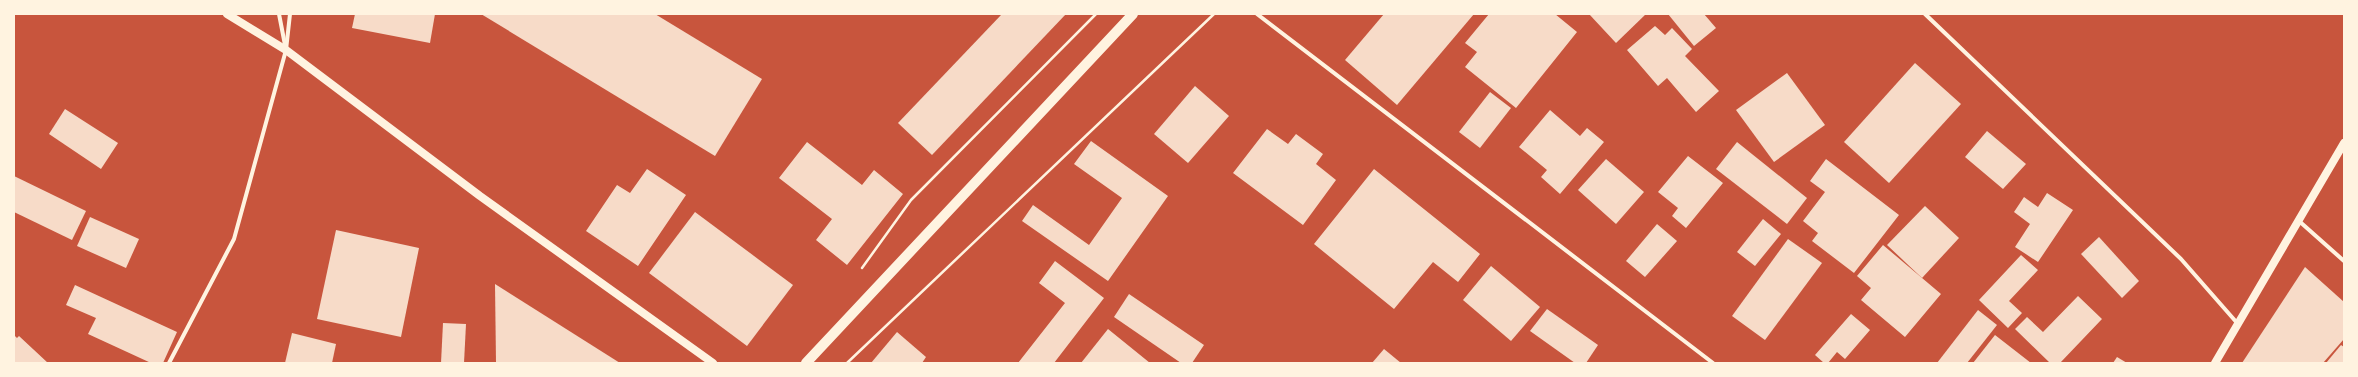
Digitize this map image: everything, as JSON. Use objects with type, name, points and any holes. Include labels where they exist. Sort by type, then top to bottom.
[{"type":"main road","points":[[227,14],[286,50],[480,196],[712,363]]},
{"type":"main road","points":[[806,363],[1133,14]]},
{"type":"main road","points":[[2215,363],[2344,143]]},
{"type":"street","points":[[278,14],[286,50]]},
{"type":"street","points":[[169,363],[234,239],[286,50],[290,14]]},
{"type":"street","points":[[1257,14],[1713,363]]},
{"type":"street","points":[[1925,14],[2181,259],[2239,324]]},
{"type":"street","points":[[2299,221],[2344,261]]},
{"type":"path","points":[[862,269],[911,200],[1096,14]]},
{"type":"path","points":[[846,363],[1214,14]]},
{"type":"building","points":[[355,14],[435,14],[430,43],[352,28]]},
{"type":"building","points":[[481,14],[655,14],[762,79],[715,156]]},
{"type":"building","points":[[1002,14],[1066,14],[932,155],[898,123]]},
{"type":"building","points":[[1384,14],[1474,14],[1397,105],[1345,60]]},
{"type":"building","points":[[1489,14],[1555,14],[1577,32],[1516,108],[1465,67],[1477,52],[1465,43]]},
{"type":"building","points":[[1589,14],[1646,14],[1616,43]]},
{"type":"building","points":[[1668,14],[1704,14],[1716,28],[1694,46]]},
{"type":"building","points":[[1655,26],[1665,35],[1672,28],[1692,49],[1685,56],[1719,91],[1696,112],[1667,78],[1658,86],[1627,50]]},
{"type":"building","points":[[1915,63],[1961,104],[1889,183],[1844,142]]},
{"type":"building","points":[[1787,73],[1825,125],[1774,162],[1736,110]]},
{"type":"building","points":[[1195,86],[1229,116],[1188,163],[1154,134]]},
{"type":"building","points":[[1490,92],[1511,108],[1480,148],[1459,132]]},
{"type":"building","points":[[65,109],[118,143],[101,169],[49,134]]},
{"type":"building","points":[[1550,110],[1580,136],[1587,128],[1604,142],[1560,194],[1541,177],[1547,170],[1519,147]]},
{"type":"building","points":[[1267,129],[1288,144],[1296,134],[1323,154],[1316,164],[1336,180],[1303,225],[1233,173]]},
{"type":"building","points":[[1987,131],[2026,164],[2003,189],[1965,157]]},
{"type":"building","points":[[1091,141],[1168,196],[1108,281],[1022,221],[1033,205],[1089,245],[1122,198],[1074,164]]},
{"type":"building","points":[[807,142],[862,185],[874,170],[903,194],[847,265],[816,240],[832,219],[779,178]]},
{"type":"building","points":[[1737,142],[1807,198],[1787,224],[1716,169]]},
{"type":"building","points":[[1688,156],[1723,183],[1686,228],[1672,216],[1678,208],[1658,192]]},
{"type":"building","points":[[1606,159],[1644,192],[1616,224],[1578,190]]},
{"type":"building","points":[[1826,159],[1899,215],[1854,273],[1812,241],[1818,233],[1803,221],[1825,192],[1810,181]]},
{"type":"building","points":[[647,169],[686,195],[638,266],[586,231],[617,185],[630,193]]},
{"type":"building","points":[[1374,169],[1480,254],[1458,282],[1433,262],[1394,309],[1314,244]]},
{"type":"building","points":[[14,176],[86,211],[72,240],[14,212]]},
{"type":"building","points":[[2047,193],[2073,210],[2038,262],[2015,247],[2030,224],[2014,212],[2024,197],[2038,207]]},
{"type":"building","points":[[1925,206],[1959,238],[1922,278],[1887,245]]},
{"type":"building","points":[[695,212],[793,285],[747,346],[649,273]]},
{"type":"building","points":[[90,217],[139,239],[126,268],[77,246]]},
{"type":"building","points":[[1763,219],[1781,234],[1755,266],[1737,252]]},
{"type":"building","points":[[1657,224],[1677,241],[1645,277],[1626,261]]},
{"type":"building","points":[[336,230],[419,248],[401,337],[317,319]]},
{"type":"building","points":[[2099,237],[2139,281],[2122,298],[2081,254]]},
{"type":"building","points":[[1788,239],[1822,263],[1765,340],[1732,316]]},
{"type":"building","points":[[1883,245],[1941,294],[1905,337],[1861,300],[1871,288],[1857,276]]},
{"type":"building","points":[[2021,255],[2038,270],[2009,301],[2022,313],[2008,328],[1979,300]]},
{"type":"building","points":[[1055,261],[1104,298],[1054,363],[1018,363],[1065,303],[1039,283]]},
{"type":"building","points":[[1491,266],[1540,307],[1511,341],[1463,300]]},
{"type":"building","points":[[2305,267],[2344,302],[2344,339],[2323,363],[2242,363]]},
{"type":"building","points":[[495,284],[620,363],[496,363]]},
{"type":"building","points":[[75,285],[177,332],[163,363],[151,363],[88,334],[96,318],[66,305]]},
{"type":"building","points":[[1129,294],[1204,345],[1192,363],[1181,363],[1114,317]]},
{"type":"building","points":[[2078,296],[2102,319],[2060,363],[2050,363],[2015,329],[2027,317],[2043,332]]},
{"type":"building","points":[[1547,309],[1598,345],[1586,363],[1575,363],[1530,331]]},
{"type":"building","points":[[1978,310],[1997,325],[1967,363],[1937,363]]},
{"type":"building","points":[[1851,314],[1870,330],[1845,359],[1837,352],[1828,363],[1824,363],[1815,355]]},
{"type":"building","points":[[443,323],[466,324],[464,363],[441,363]]},
{"type":"building","points":[[1108,329],[1150,363],[1081,363]]},
{"type":"building","points":[[897,332],[926,357],[922,363],[871,363]]},
{"type":"building","points":[[292,333],[336,344],[332,363],[285,363]]},
{"type":"building","points":[[14,335],[17,338],[19,336],[48,363],[14,363]]},
{"type":"building","points":[[1995,335],[2031,363],[1973,363]]},
{"type":"building","points":[[2341,345],[2344,347],[2344,363],[2326,363]]},
{"type":"building","points":[[1384,349],[1401,363],[1372,363]]},
{"type":"building","points":[[2117,357],[2127,363],[2113,363]]}]
